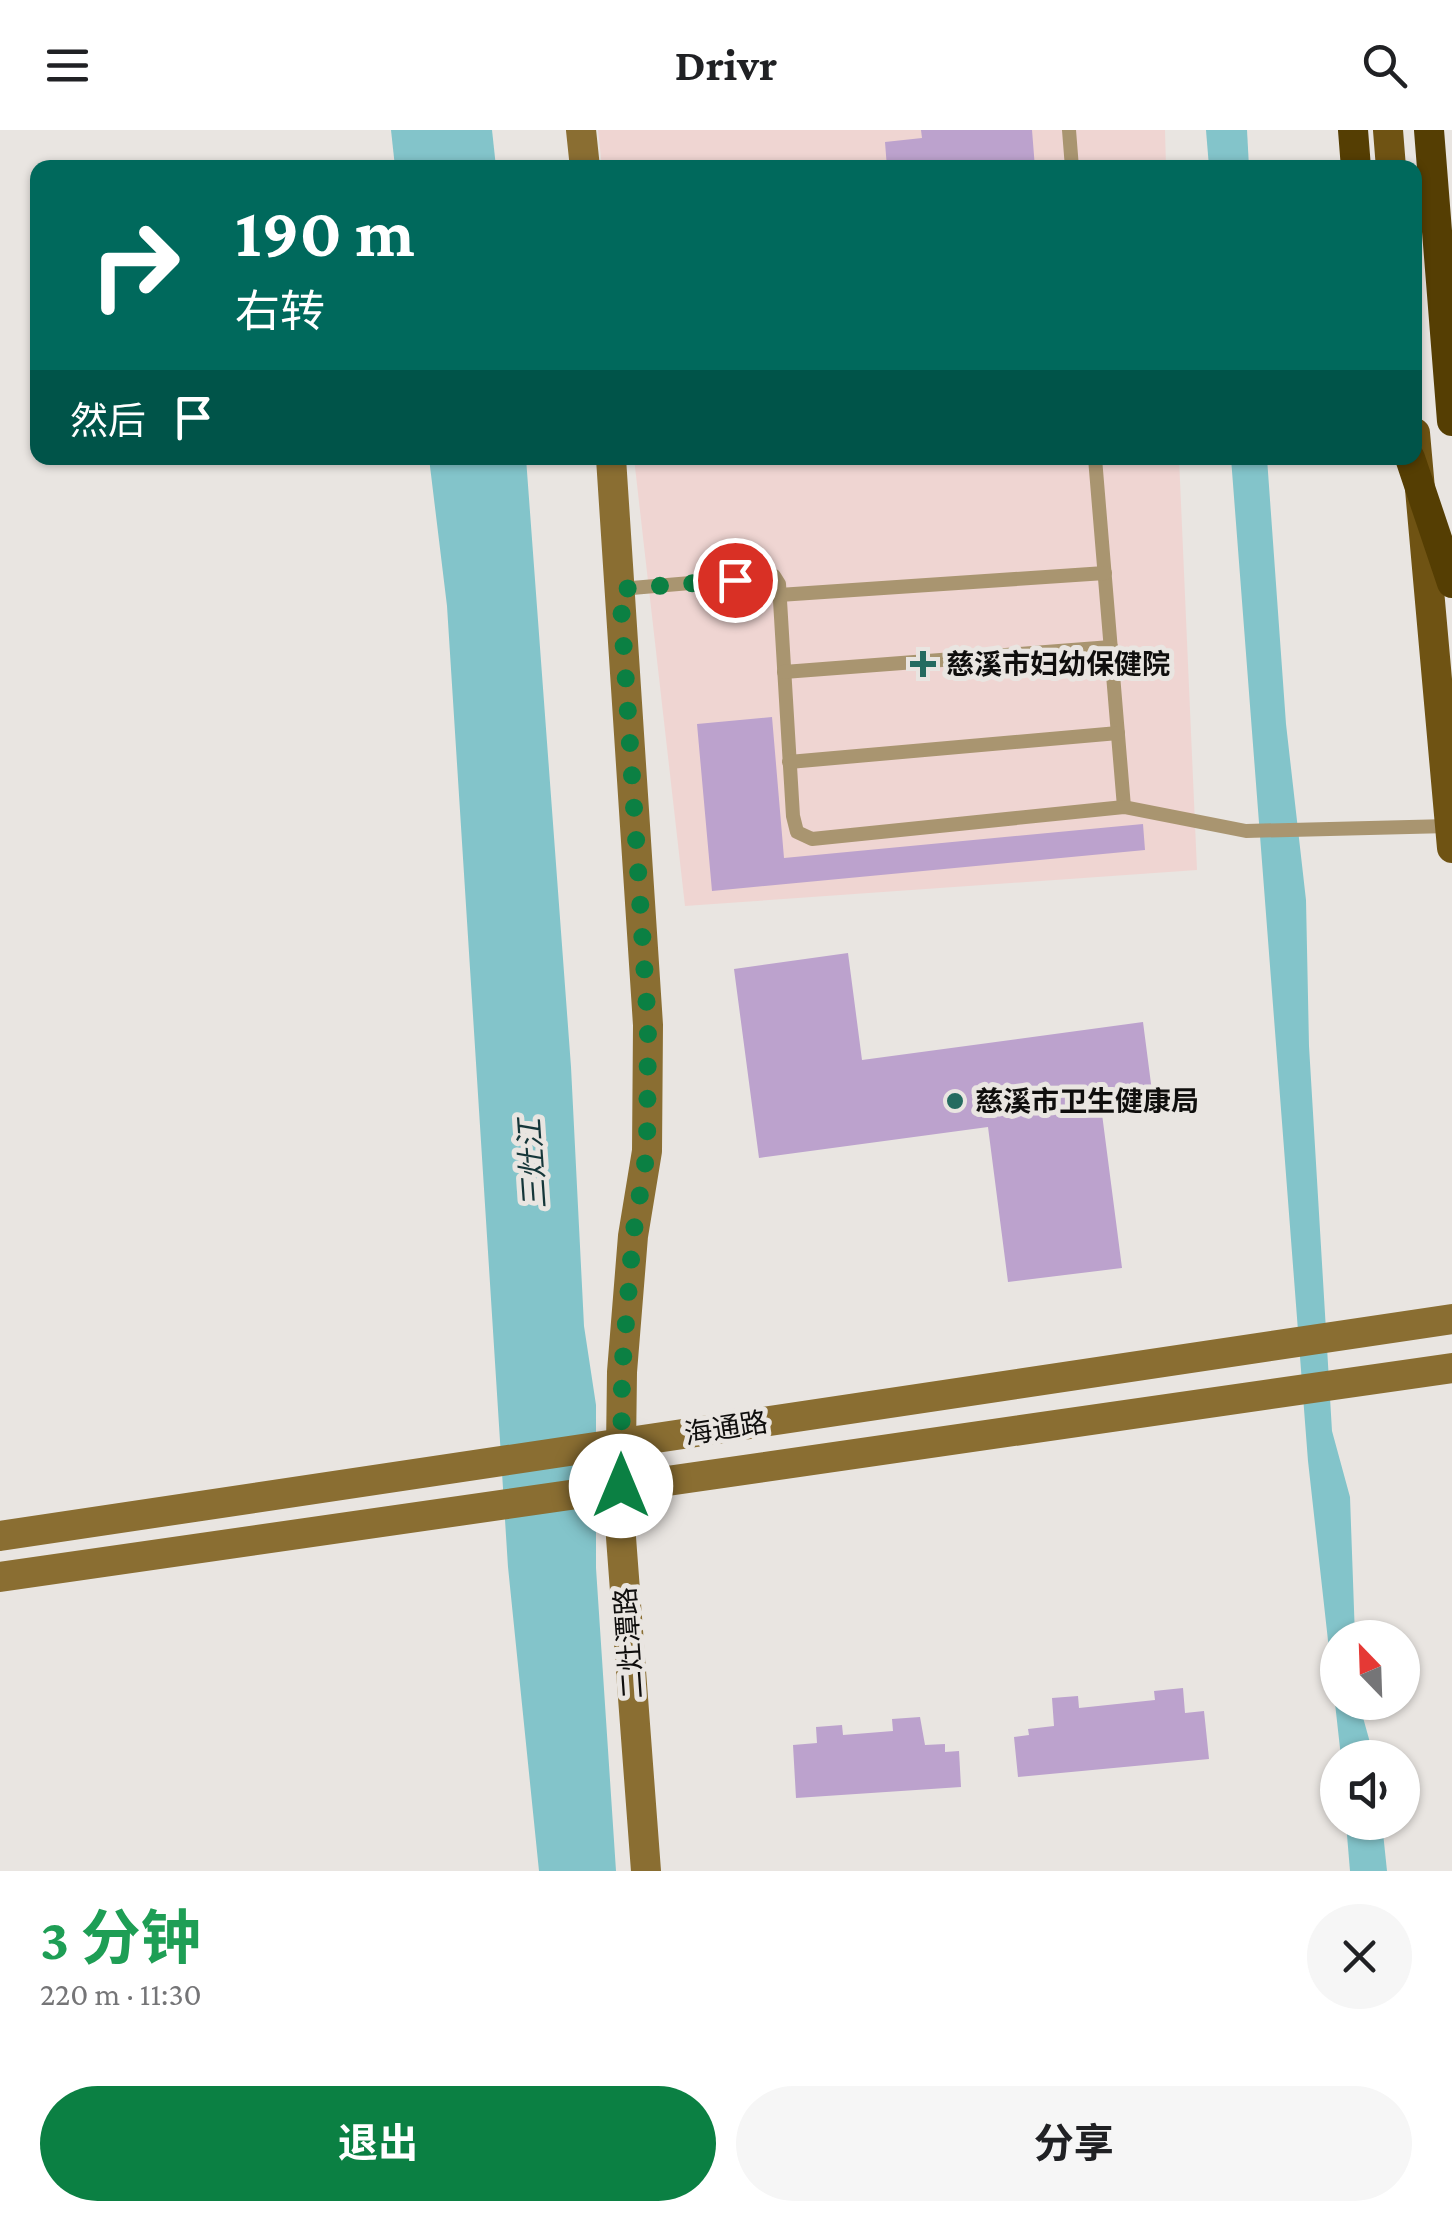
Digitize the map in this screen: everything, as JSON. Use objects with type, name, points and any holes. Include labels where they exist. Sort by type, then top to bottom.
[{"type":"highway","points":[[1353,130],[1355,160]]},
{"type":"highway","points":[[1429,130],[1452,420]]},
{"type":"highway","points":[[1412,465],[1452,583]]},
{"type":"main road","points":[[581,130],[583,160]]},
{"type":"main road","points":[[1388,130],[1391,160]]},
{"type":"main road","name":"二灶潭路","points":[[611,465],[648,1025],[647,1152],[633,1236],[622,1372],[620,1524],[646,1871]]},
{"type":"main road","points":[[1418,465],[1451,837]]},
{"type":"main road","name":"海通路","points":[[0,1536],[1452,1319]]},
{"type":"main road","name":"海通路","points":[[0,1577],[1452,1368]]},
{"type":"lane","points":[[1069,130],[1071,160]]},
{"type":"lane","points":[[1096,465],[1124,807]]},
{"type":"lane","points":[[779,595],[1105,573]]},
{"type":"lane","points":[[620,589],[774,576],[779,595],[797,832],[812,840],[1124,807],[1246,831],[1451,837]]},
{"type":"lane","points":[[784,672],[1111,647]]},
{"type":"lane","points":[[789,762],[1118,733]]},
{"type":"shaded area","points":[[598,130],[1165,130],[1166,160],[601,160]]},
{"type":"shaded area","name":"慈溪市妇幼保健院","points":[[635,465],[1179,465],[1197,870],[685,906]]},
{"type":"water","points":[[391,130],[492,130],[495,160],[394,160]]},
{"type":"water","points":[[1206,130],[1247,130],[1249,160],[1208,160]]},
{"type":"water","name":"三灶江","points":[[430,465],[527,465],[571,1067],[584,1326],[596,1405],[596,1568],[616,1871],[539,1871],[508,1567],[447,606]]},
{"type":"water","points":[[1232,465],[1268,465],[1286,724],[1306,900],[1309,1046],[1332,1431],[1350,1497],[1354,1620],[1326,1620],[1308,1461]]},
{"type":"water","points":[[1337,1720],[1364,1720],[1369,1740],[1339,1740]]},
{"type":"water","points":[[1347,1840],[1384,1840],[1387,1871],[1350,1871]]},
{"type":"building","points":[[921,130],[1032,130],[1034,160],[886,160],[885,142],[922,138]]},
{"type":"building","points":[[772,717],[784,858],[1143,824],[1145,850],[712,891],[697,724]]},
{"type":"building","points":[[848,953],[862,1060],[1143,1022],[1154,1107],[1102,1114],[1122,1268],[1008,1282],[988,1127],[759,1158],[734,969]]},
{"type":"building","points":[[1183,1688],[1185,1713],[1204,1711],[1209,1759],[1018,1777],[1014,1737],[1029,1735],[1028,1729],[1054,1726],[1052,1698],[1078,1696],[1079,1708],[1155,1700],[1154,1691]]},
{"type":"building","points":[[920,1717],[925,1745],[945,1744],[945,1752],[959,1751],[961,1787],[796,1798],[793,1745],[817,1743],[816,1727],[842,1725],[843,1735],[893,1731],[892,1719]]},
{"type":"place","name":"慈溪市妇幼保健院","points":[[923,664]]},
{"type":"place","name":"慈溪市卫生健康局","points":[[955,1101]]},
{"type":"route","points":[[621,1486],[622,1372],[633,1236],[647,1152],[648,1025],[620,589],[735,580]]}]
